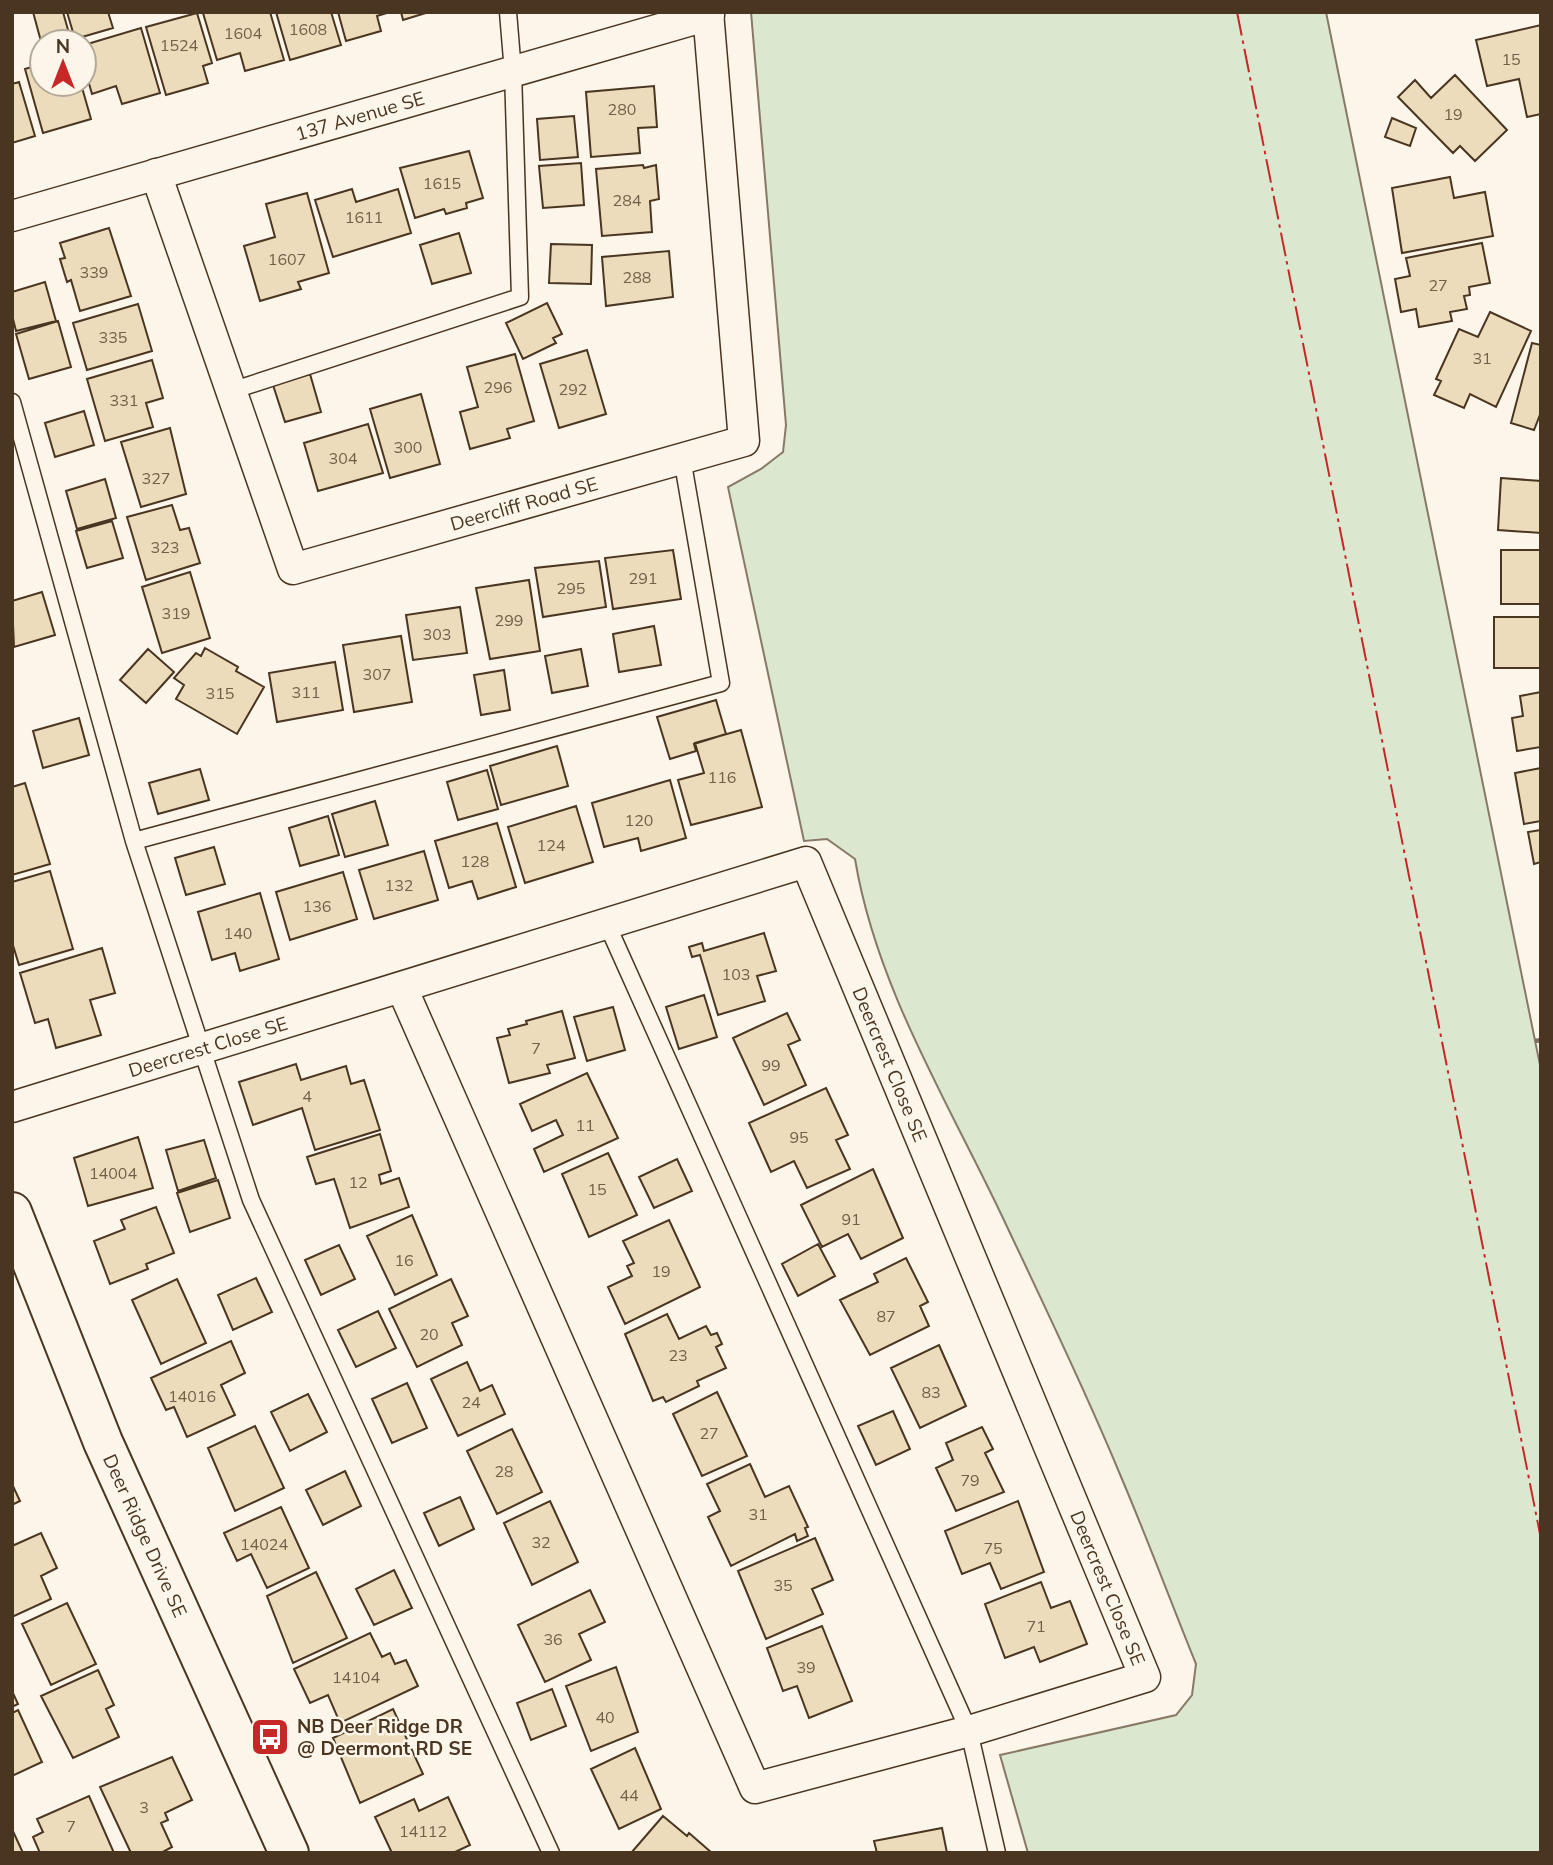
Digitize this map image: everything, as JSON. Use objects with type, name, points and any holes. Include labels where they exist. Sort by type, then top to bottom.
[{"type":"street","name":"137 Avenue SE","points":[[12,216],[708,14]]},
{"type":"street","name":"Deercliff Road SE","points":[[156,174],[293,569],[744,441],[708,14]]},
{"type":"street","name":"Deercrest Close SE","points":[[12,1107],[806,862],[1144,1677],[969,1731],[755,1788],[402,988]]},
{"type":"street","name":"Deer Ridge Drive SE","points":[[12,1212],[103,1442],[289,1853]]},
{"type":"lane","points":[[231,391],[520,297],[513,72],[508,12]]},
{"type":"lane","points":[[12,402],[135,841],[251,1200],[551,1853]]},
{"type":"lane","points":[[135,841],[721,683],[682,458]]},
{"type":"lane","points":[[606,922],[969,1731],[997,1853]]},
{"type":"green space","points":[[751,12],[1326,12],[1541,1070],[1541,1853],[1028,1853],[1000,1755],[1176,1715],[1192,1695],[1196,1664],[1091,1407],[896,997],[865,906],[855,859],[827,839],[804,841],[728,487],[761,469],[783,452],[786,425]]},
{"type":"building","points":[[33,12],[63,12],[67,28],[37,28]]},
{"type":"building","points":[[67,12],[108,12],[113,28],[98,32],[98,28],[72,28]]},
{"type":"building","points":[[270,12],[284,60],[245,71],[240,53],[217,60],[203,13]]},
{"type":"building","points":[[276,12],[331,12],[341,45],[290,60]]},
{"type":"building","points":[[338,12],[390,12],[377,16],[381,31],[346,41]]},
{"type":"building","points":[[401,12],[429,12],[403,20]]},
{"type":"building","points":[[197,13],[212,63],[203,66],[208,83],[166,95],[146,27]]},
{"type":"building","points":[[1541,25],[1541,114],[1527,117],[1519,79],[1487,86],[1476,40]]},
{"type":"building","points":[[141,28],[160,93],[122,104],[116,86],[98,92],[98,41]]},
{"type":"building","points":[[1455,75],[1507,130],[1475,161],[1460,146],[1453,153],[1398,97],[1415,80],[1431,98]]},
{"type":"building","points":[[19,82],[35,136],[12,143],[12,84]]},
{"type":"building","points":[[654,86],[657,127],[638,128],[640,153],[591,157],[586,92]]},
{"type":"building","points":[[33,98],[85,98],[91,119],[43,133]]},
{"type":"building","points":[[574,116],[578,157],[540,160],[537,119]]},
{"type":"building","points":[[1392,118],[1416,128],[1410,146],[1385,137]]},
{"type":"building","points":[[469,151],[483,198],[466,203],[467,208],[446,214],[444,209],[415,218],[400,168]]},
{"type":"building","points":[[581,163],[584,205],[543,208],[539,166]]},
{"type":"building","points":[[643,165],[644,168],[656,165],[659,199],[650,201],[652,232],[602,236],[596,169]]},
{"type":"building","points":[[1450,177],[1454,198],[1485,192],[1493,236],[1402,253],[1392,188]]},
{"type":"building","points":[[352,189],[356,202],[398,189],[411,233],[333,257],[315,200]]},
{"type":"building","points":[[307,193],[329,273],[298,282],[301,289],[260,301],[244,246],[275,237],[266,204]]},
{"type":"building","points":[[109,228],[131,296],[80,311],[71,280],[67,282],[60,259],[65,258],[60,243]]},
{"type":"building","points":[[459,233],[471,273],[432,284],[420,245]]},
{"type":"building","points":[[1482,243],[1490,283],[1469,287],[1470,295],[1464,296],[1467,309],[1450,312],[1452,321],[1419,327],[1416,309],[1401,312],[1395,279],[1410,276],[1406,258]]},
{"type":"building","points":[[551,244],[592,245],[591,284],[549,283]]},
{"type":"building","points":[[669,251],[673,297],[606,306],[602,257]]},
{"type":"building","points":[[45,282],[56,321],[16,331],[12,315],[12,292]]},
{"type":"building","points":[[547,303],[562,334],[553,338],[556,343],[523,359],[506,323]]},
{"type":"building","points":[[138,304],[152,351],[87,370],[73,323]]},
{"type":"building","points":[[1490,312],[1531,331],[1496,407],[1470,394],[1464,408],[1434,395],[1441,381],[1436,379],[1459,329],[1478,337]]},
{"type":"building","points":[[58,321],[71,367],[29,379],[16,334]]},
{"type":"building","points":[[1532,343],[1541,345],[1541,412],[1534,430],[1511,423]]},
{"type":"building","points":[[587,350],[606,414],[559,428],[540,364]]},
{"type":"building","points":[[515,354],[534,421],[507,429],[510,438],[470,449],[460,412],[478,407],[467,367]]},
{"type":"building","points":[[152,360],[163,398],[146,403],[153,427],[105,441],[87,379]]},
{"type":"building","points":[[310,374],[321,412],[285,422],[273,385]]},
{"type":"building","points":[[421,394],[440,464],[390,478],[370,409]]},
{"type":"building","points":[[84,411],[94,445],[55,457],[45,423]]},
{"type":"building","points":[[368,424],[383,473],[318,491],[304,443]]},
{"type":"building","points":[[170,428],[186,494],[141,507],[121,442]]},
{"type":"building","points":[[1501,478],[1541,481],[1541,533],[1498,530]]},
{"type":"building","points":[[105,479],[116,518],[77,529],[66,491]]},
{"type":"building","points":[[172,505],[180,530],[189,528],[200,563],[146,580],[127,517]]},
{"type":"building","points":[[112,521],[123,558],[87,568],[76,531]]},
{"type":"building","points":[[673,550],[681,599],[613,609],[605,558]]},
{"type":"building","points":[[1501,550],[1541,550],[1541,604],[1501,604]]},
{"type":"building","points":[[599,561],[606,607],[543,617],[535,568]]},
{"type":"building","points":[[190,572],[210,638],[162,653],[142,587]]},
{"type":"building","points":[[529,580],[540,651],[490,659],[476,588]]},
{"type":"building","points":[[42,592],[55,635],[14,647],[12,601]]},
{"type":"building","points":[[460,607],[467,653],[413,660],[406,615]]},
{"type":"building","points":[[1494,617],[1541,617],[1541,668],[1494,668]]},
{"type":"building","points":[[654,626],[661,665],[619,672],[613,634]]},
{"type":"building","points":[[401,636],[412,702],[354,712],[343,645]]},
{"type":"building","points":[[205,648],[238,667],[236,671],[264,687],[237,734],[176,699],[184,685],[174,678],[196,653],[201,656]]},
{"type":"building","points":[[148,649],[174,672],[146,703],[120,680]]},
{"type":"building","points":[[581,649],[588,686],[552,693],[545,656]]},
{"type":"building","points":[[335,662],[343,710],[277,722],[269,673]]},
{"type":"building","points":[[504,670],[510,710],[481,715],[474,675]]},
{"type":"building","points":[[1541,692],[1541,747],[1517,751],[1512,718],[1523,716],[1520,696]]},
{"type":"building","points":[[716,700],[726,734],[694,744],[696,751],[670,759],[657,717]]},
{"type":"building","points":[[79,718],[89,755],[43,768],[33,731]]},
{"type":"building","points":[[741,730],[762,807],[691,825],[678,780],[704,773],[695,743]]},
{"type":"building","points":[[557,746],[568,786],[501,805],[490,766]]},
{"type":"building","points":[[1541,768],[1541,821],[1524,824],[1515,773]]},
{"type":"building","points":[[200,769],[209,800],[158,814],[149,783]]},
{"type":"building","points":[[487,770],[498,809],[458,820],[447,782]]},
{"type":"building","points":[[670,780],[686,838],[641,851],[638,838],[604,847],[592,803]]},
{"type":"building","points":[[25,783],[50,864],[12,875],[12,787]]},
{"type":"building","points":[[375,801],[388,845],[345,857],[332,814]]},
{"type":"building","points":[[576,806],[593,862],[525,883],[508,827]]},
{"type":"building","points":[[328,816],[339,855],[300,866],[289,828]]},
{"type":"building","points":[[497,823],[516,887],[478,899],[472,881],[449,888],[435,841]]},
{"type":"building","points":[[1541,830],[1541,862],[1534,864],[1528,832]]},
{"type":"building","points":[[214,847],[225,884],[186,895],[175,858]]},
{"type":"building","points":[[424,851],[438,900],[374,919],[359,870]]},
{"type":"building","points":[[50,871],[73,949],[19,965],[12,942],[12,882]]},
{"type":"building","points":[[343,872],[357,919],[290,940],[276,892]]},
{"type":"building","points":[[260,893],[279,959],[240,971],[235,953],[212,960],[198,912]]},
{"type":"building","points":[[764,933],[776,971],[757,976],[765,1001],[718,1015],[700,955],[692,957],[689,947],[702,943],[704,951]]},
{"type":"building","points":[[102,948],[115,993],[90,1000],[101,1035],[56,1048],[48,1019],[35,1023],[20,973]]},
{"type":"building","points":[[704,995],[717,1037],[679,1049],[666,1007]]},
{"type":"building","points":[[613,1007],[625,1050],[587,1061],[574,1017]]},
{"type":"building","points":[[562,1011],[575,1058],[547,1065],[550,1073],[509,1083],[497,1038],[510,1035],[508,1029],[527,1024],[526,1021]]},
{"type":"building","points":[[787,1013],[800,1040],[788,1045],[806,1085],[764,1105],[733,1038]]},
{"type":"building","points":[[296,1064],[301,1080],[346,1066],[351,1084],[364,1080],[380,1130],[315,1150],[302,1108],[253,1125],[239,1082]]},
{"type":"building","points":[[587,1073],[618,1138],[544,1172],[534,1149],[563,1135],[556,1120],[532,1131],[520,1104]]},
{"type":"building","points":[[826,1088],[848,1135],[836,1140],[850,1169],[807,1188],[794,1161],[771,1172],[749,1123]]},
{"type":"building","points":[[380,1134],[391,1171],[379,1175],[381,1184],[399,1178],[409,1207],[350,1228],[334,1179],[316,1184],[307,1157]]},
{"type":"building","points":[[138,1137],[153,1188],[88,1206],[74,1158]]},
{"type":"building","points":[[204,1140],[216,1178],[178,1191],[166,1150]]},
{"type":"building","points":[[608,1153],[637,1215],[589,1237],[562,1174]]},
{"type":"building","points":[[677,1159],[692,1191],[654,1208],[639,1177]]},
{"type":"building","points":[[873,1169],[903,1238],[861,1259],[848,1234],[822,1247],[801,1205]]},
{"type":"building","points":[[218,1180],[230,1218],[190,1232],[177,1193]]},
{"type":"building","points":[[156,1207],[174,1253],[146,1264],[148,1269],[110,1284],[94,1241],[125,1229],[121,1220]]},
{"type":"building","points":[[412,1215],[437,1275],[395,1295],[367,1236]]},
{"type":"building","points":[[669,1220],[700,1287],[625,1324],[608,1287],[632,1276],[627,1266],[634,1263],[623,1241]]},
{"type":"building","points":[[818,1244],[835,1276],[798,1296],[782,1264]]},
{"type":"building","points":[[339,1245],[355,1279],[321,1295],[305,1260]]},
{"type":"building","points":[[906,1258],[928,1302],[920,1306],[929,1326],[870,1355],[840,1300],[878,1282],[874,1274]]},
{"type":"building","points":[[256,1278],[272,1312],[233,1330],[218,1295]]},
{"type":"building","points":[[177,1279],[206,1343],[161,1364],[132,1300]]},
{"type":"building","points":[[451,1279],[468,1316],[452,1323],[462,1345],[417,1367],[389,1309]]},
{"type":"building","points":[[378,1311],[396,1348],[356,1367],[338,1330]]},
{"type":"building","points":[[667,1314],[679,1339],[706,1326],[711,1335],[717,1333],[722,1344],[716,1347],[726,1368],[697,1381],[699,1386],[666,1402],[663,1397],[653,1401],[625,1334]]},
{"type":"building","points":[[231,1341],[245,1373],[221,1385],[235,1415],[187,1437],[174,1407],[166,1410],[151,1378]]},
{"type":"building","points":[[939,1345],[966,1406],[920,1428],[891,1368]]},
{"type":"building","points":[[467,1362],[480,1391],[492,1385],[505,1414],[458,1436],[431,1379]]},
{"type":"building","points":[[407,1383],[427,1428],[392,1443],[372,1399]]},
{"type":"building","points":[[717,1392],[747,1456],[702,1476],[673,1414]]},
{"type":"building","points":[[308,1394],[327,1432],[290,1451],[271,1412]]},
{"type":"building","points":[[893,1411],[910,1449],[876,1465],[858,1426]]},
{"type":"building","points":[[255,1426],[284,1488],[235,1511],[208,1448]]},
{"type":"building","points":[[982,1427],[993,1449],[985,1453],[1004,1492],[956,1511],[936,1468],[953,1460],[946,1443]]},
{"type":"building","points":[[512,1429],[542,1492],[497,1514],[467,1451]]},
{"type":"building","points":[[750,1464],[765,1497],[789,1486],[808,1527],[805,1528],[808,1536],[797,1541],[795,1534],[731,1566],[708,1517],[720,1511],[707,1484]]},
{"type":"building","points":[[345,1471],[361,1506],[323,1525],[306,1490]]},
{"type":"building","points":[[12,1484],[20,1501],[12,1505]]},
{"type":"building","points":[[460,1497],[474,1529],[439,1546],[424,1513]]},
{"type":"building","points":[[550,1501],[578,1562],[532,1585],[504,1523]]},
{"type":"building","points":[[1018,1501],[1044,1572],[1001,1589],[990,1563],[962,1574],[945,1531]]},
{"type":"building","points":[[281,1507],[309,1568],[267,1588],[251,1554],[237,1561],[224,1533]]},
{"type":"building","points":[[41,1533],[57,1568],[41,1576],[51,1599],[12,1617],[12,1546]]},
{"type":"building","points":[[815,1538],[833,1580],[812,1589],[823,1614],[766,1639],[738,1571]]},
{"type":"building","points":[[394,1570],[412,1608],[374,1625],[356,1589]]},
{"type":"building","points":[[316,1572],[347,1638],[293,1663],[267,1596]]},
{"type":"building","points":[[1041,1582],[1051,1608],[1070,1601],[1087,1644],[1040,1662],[1034,1647],[1005,1658],[985,1604]]},
{"type":"building","points":[[590,1590],[605,1622],[579,1634],[591,1660],[545,1682],[518,1625]]},
{"type":"building","points":[[67,1603],[96,1664],[51,1685],[22,1624]]},
{"type":"building","points":[[822,1626],[852,1701],[809,1718],[797,1686],[783,1691],[767,1648]]},
{"type":"building","points":[[370,1633],[382,1657],[390,1653],[395,1664],[406,1660],[418,1686],[340,1723],[328,1695],[310,1703],[294,1669]]},
{"type":"building","points":[[616,1667],[638,1732],[591,1751],[566,1686]]},
{"type":"building","points":[[98,1670],[114,1705],[106,1709],[119,1737],[73,1758],[41,1696]]},
{"type":"building","points":[[552,1689],[566,1726],[531,1740],[517,1703]]},
{"type":"building","points":[[12,1691],[18,1704],[12,1707]]},
{"type":"building","points":[[393,1709],[423,1774],[360,1803],[333,1738]]},
{"type":"building","points":[[18,1710],[42,1762],[12,1776],[12,1713]]},
{"type":"building","points":[[635,1748],[661,1809],[619,1829],[591,1769]]},
{"type":"building","points":[[172,1757],[192,1800],[165,1813],[168,1820],[161,1823],[172,1847],[161,1853],[131,1853],[100,1787]]},
{"type":"building","points":[[89,1796],[114,1853],[40,1853],[33,1837],[43,1832],[37,1819]]},
{"type":"building","points":[[448,1797],[470,1845],[453,1853],[392,1853],[375,1817],[414,1799],[419,1811]]},
{"type":"building","points":[[663,1816],[687,1836],[689,1833],[712,1853],[631,1853]]},
{"type":"building","points":[[942,1828],[947,1853],[877,1853],[874,1841]]},
{"type":"building","points":[[12,1829],[23,1853],[12,1853]]},
{"type":"power","points":[[1237,12],[1541,1539]]},
{"type":"place","name":"NB Deer Ridge DR @ Deermont RD SE","points":[[270,1737]]}]
